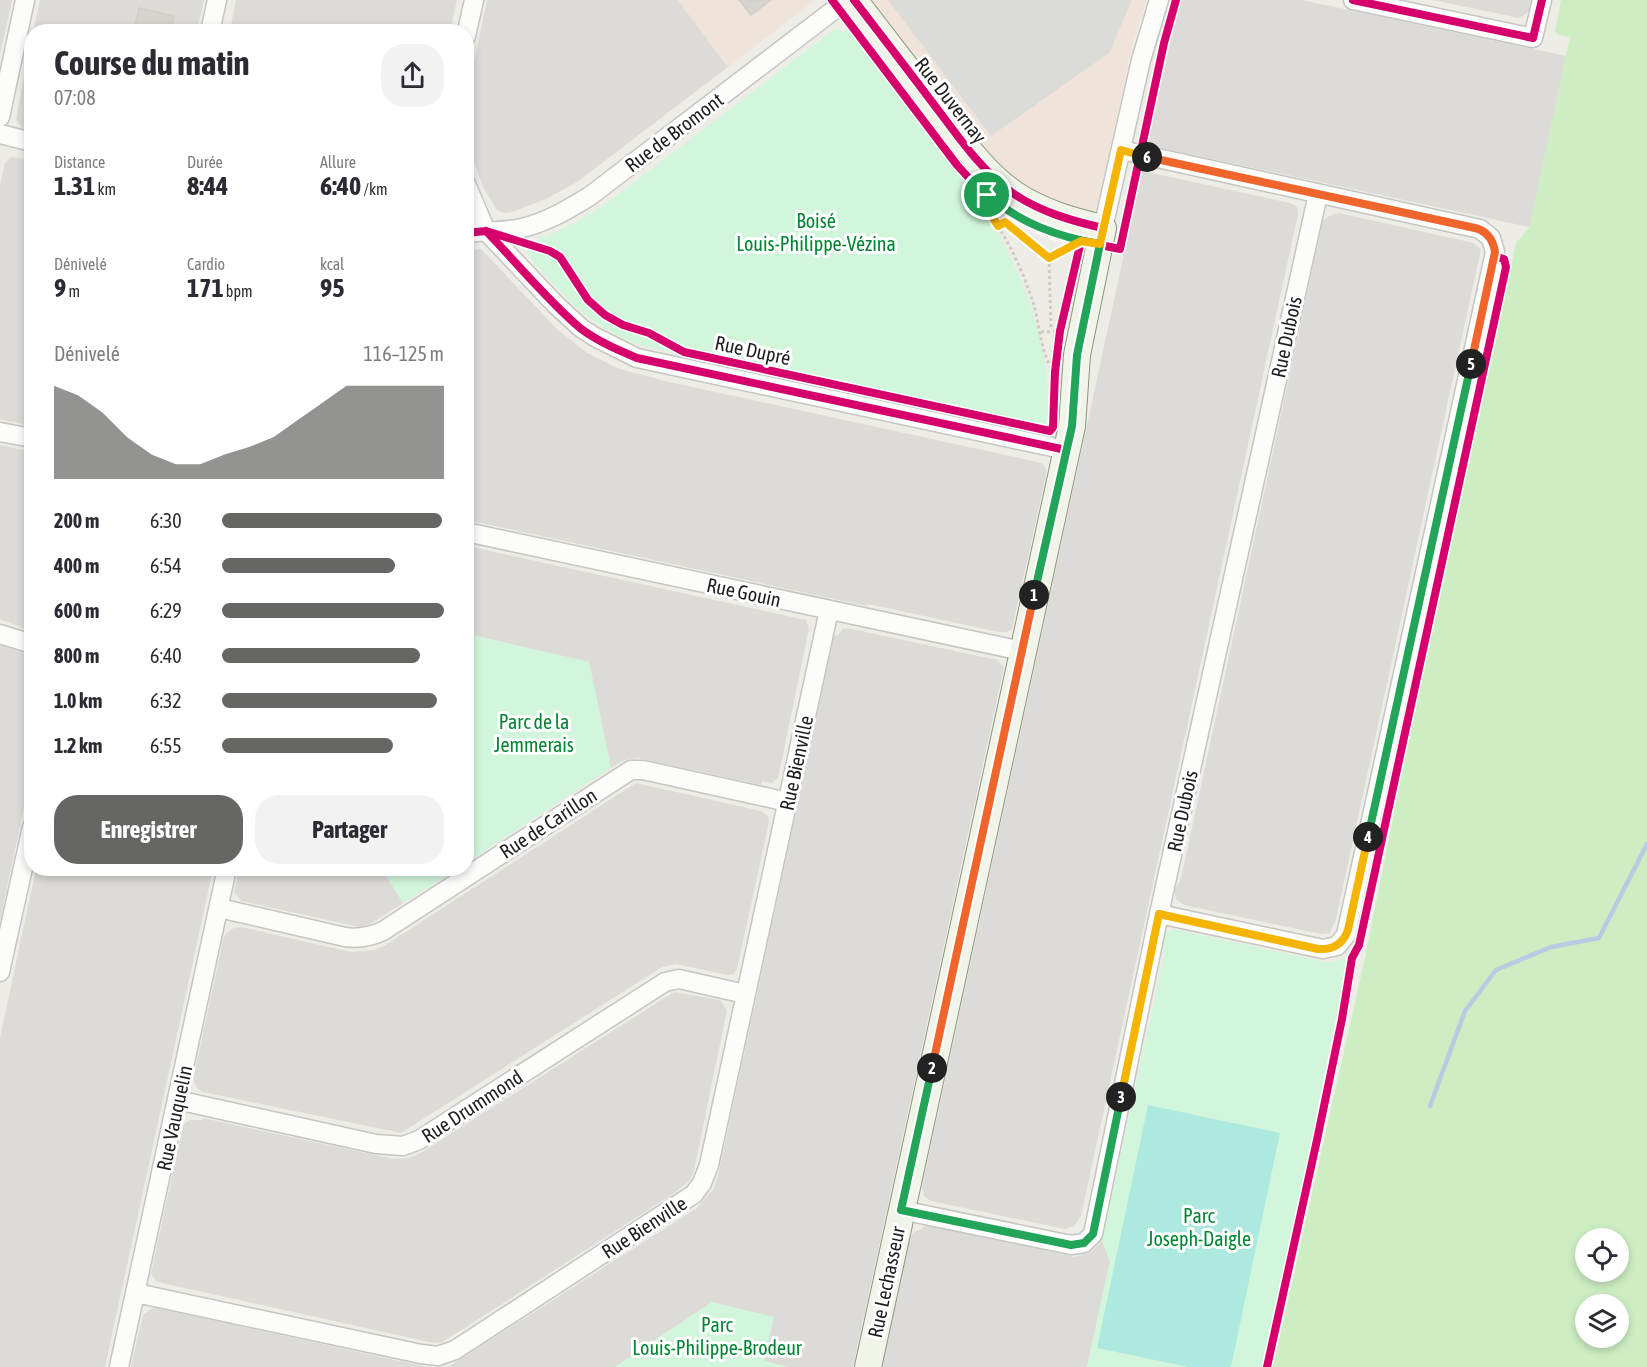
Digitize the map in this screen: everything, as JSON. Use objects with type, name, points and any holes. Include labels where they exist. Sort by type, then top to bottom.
[{"type":"street","points":[[0,117],[25,0]]},
{"type":"street","points":[[212,24],[217,0]]},
{"type":"street","points":[[469,24],[474,0]]},
{"type":"street","name":"Rue de Bromont","points":[[486,231],[520,229],[536,224],[590,196],[847,0]]},
{"type":"street","name":"Rue Duvernay","points":[[854,0],[963,143],[997,180],[1022,198],[1048,212],[1103,228]]},
{"type":"street","name":"Rue Lechasseur","points":[[868,1367],[1066,450],[1075,404],[1077,355],[1103,228],[1141,60],[1160,0]]},
{"type":"street","points":[[1353,0],[1533,38],[1542,0]]},
{"type":"street","points":[[0,134],[24,140]]},
{"type":"street","points":[[1121,150],[1475,228],[1484,231],[1491,238],[1494,247],[1494,258],[1392,731],[1348,930],[1344,939],[1328,949],[1318,949],[1159,914]]},
{"type":"street","name":"Rue Dubois","points":[[901,1210],[1071,1245],[1080,1245],[1090,1238],[1094,1230],[1159,914],[1318,195]]},
{"type":"street","points":[[474,203],[486,231],[474,232]]},
{"type":"street","name":"Rue Dupré","points":[[486,231],[581,328],[607,345],[638,358],[1066,450]]},
{"type":"street","points":[[0,432],[24,436]]},
{"type":"street","name":"Rue Gouin","points":[[474,534],[1022,651]]},
{"type":"street","name":"Rue Bienville","points":[[136,1293],[438,1356],[450,1353],[679,1205],[698,1189],[709,1165],[829,610]]},
{"type":"street","points":[[0,634],[24,642]]},
{"type":"street","name":"Rue de Carillon","points":[[474,872],[631,770],[643,770],[788,802]]},
{"type":"street","points":[[0,972],[24,863]]},
{"type":"street","name":"Rue Vauquelin","points":[[119,1367],[225,876]]},
{"type":"street","name":"Rue de Carillon","points":[[219,908],[358,938],[382,931],[467,876]]},
{"type":"street","name":"Rue Drummond","points":[[177,1100],[376,1144],[403,1146],[419,1140],[665,982],[684,980],[745,994]]},
{"type":"path","points":[[984,193],[998,204]]},
{"type":"path","points":[[984,193],[989,211],[1021,269],[1033,302],[1047,362],[1055,372]]},
{"type":"path","points":[[998,226],[1005,222],[1049,258],[1051,330]]},
{"type":"path","points":[[1068,238],[1081,241]]},
{"type":"path","points":[[1049,258],[1081,241]]},
{"type":"path","points":[[1078,252],[1081,241]]},
{"type":"path","points":[[1059,342],[1063,320]]},
{"type":"path","points":[[1041,332],[1060,331]]},
{"type":"path","points":[[1054,383],[1056,362]]},
{"type":"shaded area","points":[[0,0],[12,0],[0,55]]},
{"type":"shaded area","points":[[40,0],[204,0],[199,24],[35,24]]},
{"type":"shaded area","points":[[236,0],[457,0],[452,24],[231,24]]},
{"type":"shaded area","points":[[487,0],[678,0],[728,67],[577,182],[546,199],[506,213],[496,209],[483,187],[474,161],[474,62]]},
{"type":"shaded area","points":[[678,0],[815,0],[728,67]]},
{"type":"shaded area","points":[[870,0],[1147,0],[1132,45],[1099,200],[1094,210],[1090,213],[1057,206],[999,170]]},
{"type":"shaded area","points":[[888,0],[1132,0],[1109,53],[991,136]]},
{"type":"shaded area","points":[[1180,0],[1302,0],[1566,56],[1530,227],[1147,145]]},
{"type":"shaded area","points":[[1433,0],[1534,0],[1532,10],[1519,18]]},
{"type":"shaded area","points":[[24,77],[24,129],[16,119]]},
{"type":"shaded area","points":[[11,157],[24,159],[24,424],[0,419],[0,185],[5,163]]},
{"type":"shaded area","points":[[1142,171],[1290,203],[1297,207],[1298,214],[1081,1216],[1074,1226],[1065,1229],[931,1201],[924,1196],[922,1187]]},
{"type":"shaded area","points":[[1339,213],[1474,243],[1481,249],[1336,919],[1330,933],[1321,934],[1184,905],[1176,899],[1174,888],[1179,883],[1182,874],[1323,220]]},
{"type":"shaded area","points":[[481,249],[558,330],[587,353],[617,368],[665,381],[1042,463],[1046,469],[1046,476],[1012,629],[999,632],[868,604],[867,606],[474,522],[474,250]]},
{"type":"shaded area","points":[[0,445],[24,450],[24,628],[0,619]]},
{"type":"shaded area","points":[[474,548],[806,620],[809,629],[778,778],[772,783],[762,781],[761,785],[639,758],[624,760],[611,768],[589,662],[474,636]]},
{"type":"shaded area","points":[[847,628],[997,660],[1004,667],[853,1367],[789,1367],[764,1361],[712,1302],[615,1367],[448,1367],[697,1208],[713,1190],[718,1176],[834,635],[837,636]]},
{"type":"shaded area","points":[[0,645],[24,654],[24,807],[0,921]]},
{"type":"shaded area","points":[[636,783],[761,811],[768,816],[769,822],[737,969],[734,974],[728,975],[676,964],[662,967],[401,1133],[203,1092],[197,1088],[193,1080],[224,936],[231,929],[241,927],[351,952],[374,950],[384,946]]},
{"type":"shaded area","points":[[35,876],[211,876],[105,1367],[0,1367],[0,1038]]},
{"type":"shaded area","points":[[237,876],[386,876],[403,903],[368,925],[360,927],[241,901],[234,892]]},
{"type":"shaded area","points":[[674,992],[720,1000],[727,1010],[694,1171],[690,1180],[676,1192],[441,1343],[162,1283],[156,1281],[151,1274],[183,1125],[190,1120],[202,1120],[203,1118],[393,1159],[409,1158],[419,1154]]},
{"type":"shaded area","points":[[925,1225],[1074,1257],[1091,1252],[1102,1241],[1110,1261],[1087,1367],[882,1367],[910,1238],[914,1232]]},
{"type":"shaded area","points":[[152,1308],[427,1367],[131,1367],[143,1315]]},
{"type":"green space","points":[[1561,0],[1647,0],[1647,1367],[1273,1367],[1365,958],[1405,759],[1516,243],[1530,227],[1570,37],[1555,32]]},
{"type":"green space","name":"Boisé Louis-Philippe-Vézina","points":[[836,28],[839,31],[850,30],[957,172],[982,197],[1024,289],[1042,345],[1047,374],[1048,403],[1045,433],[639,345],[622,338],[592,320],[530,258],[528,251],[540,238],[567,227],[603,206]]},
{"type":"green space","name":"Parc de la Jemmerais","points":[[474,636],[589,662],[611,768],[474,857]]},
{"type":"green space","points":[[386,876],[446,876],[403,903]]},
{"type":"green space","name":"Parc Joseph-Daigle","points":[[1174,929],[1325,962],[1334,962],[1344,958],[1346,965],[1263,1367],[1087,1367],[1110,1261],[1102,1241],[1164,955],[1162,939],[1165,934]]},
{"type":"green space","points":[[1148,1105],[1280,1133],[1231,1367],[1189,1367],[1097,1348]]},
{"type":"green space","name":"Parc Louis-Philippe-Brodeur","points":[[712,1302],[774,1317],[764,1361],[789,1367],[615,1367]]},
{"type":"building","points":[[739,0],[771,0],[751,15]]},
{"type":"building","points":[[139,8],[174,16],[172,24],[136,24]]},
{"type":"waterway","points":[[1430,1106],[1465,1011],[1496,970],[1551,947],[1599,938],[1647,844]]},
{"type":"cycle path","points":[[832,0],[969,178],[997,203],[1028,224],[1045,232],[1081,241]]},
{"type":"cycle path","points":[[486,231],[543,293],[580,328],[600,341],[637,358],[1066,450],[1075,404],[1077,355],[1103,228],[1068,219],[1035,206],[1014,194],[991,175],[962,141],[854,0]]},
{"type":"cycle path","points":[[474,232],[486,231],[550,251],[560,257],[588,300],[605,315],[623,325],[649,333],[684,352],[1050,431],[1053,427],[1055,372],[1060,331],[1081,241],[1120,249],[1164,43],[1176,0]]},
{"type":"cycle path","points":[[1353,0],[1533,38],[1542,0]]},
{"type":"cycle path","points":[[1267,1367],[1317,1140],[1352,958],[1359,945],[1506,267],[1504,259],[1494,256]]},
{"type":"route","points":[[987,195],[989,211],[998,226],[1005,222],[1049,258],[1081,241],[1100,244],[1121,150],[1480,229],[1491,238],[1495,252],[1346,935],[1333,948],[1323,949],[1159,914],[1093,1234],[1087,1241],[1075,1246],[901,1210],[1072,426],[1077,355],[1100,244],[1062,237],[1038,228],[1016,216],[987,195]]}]
